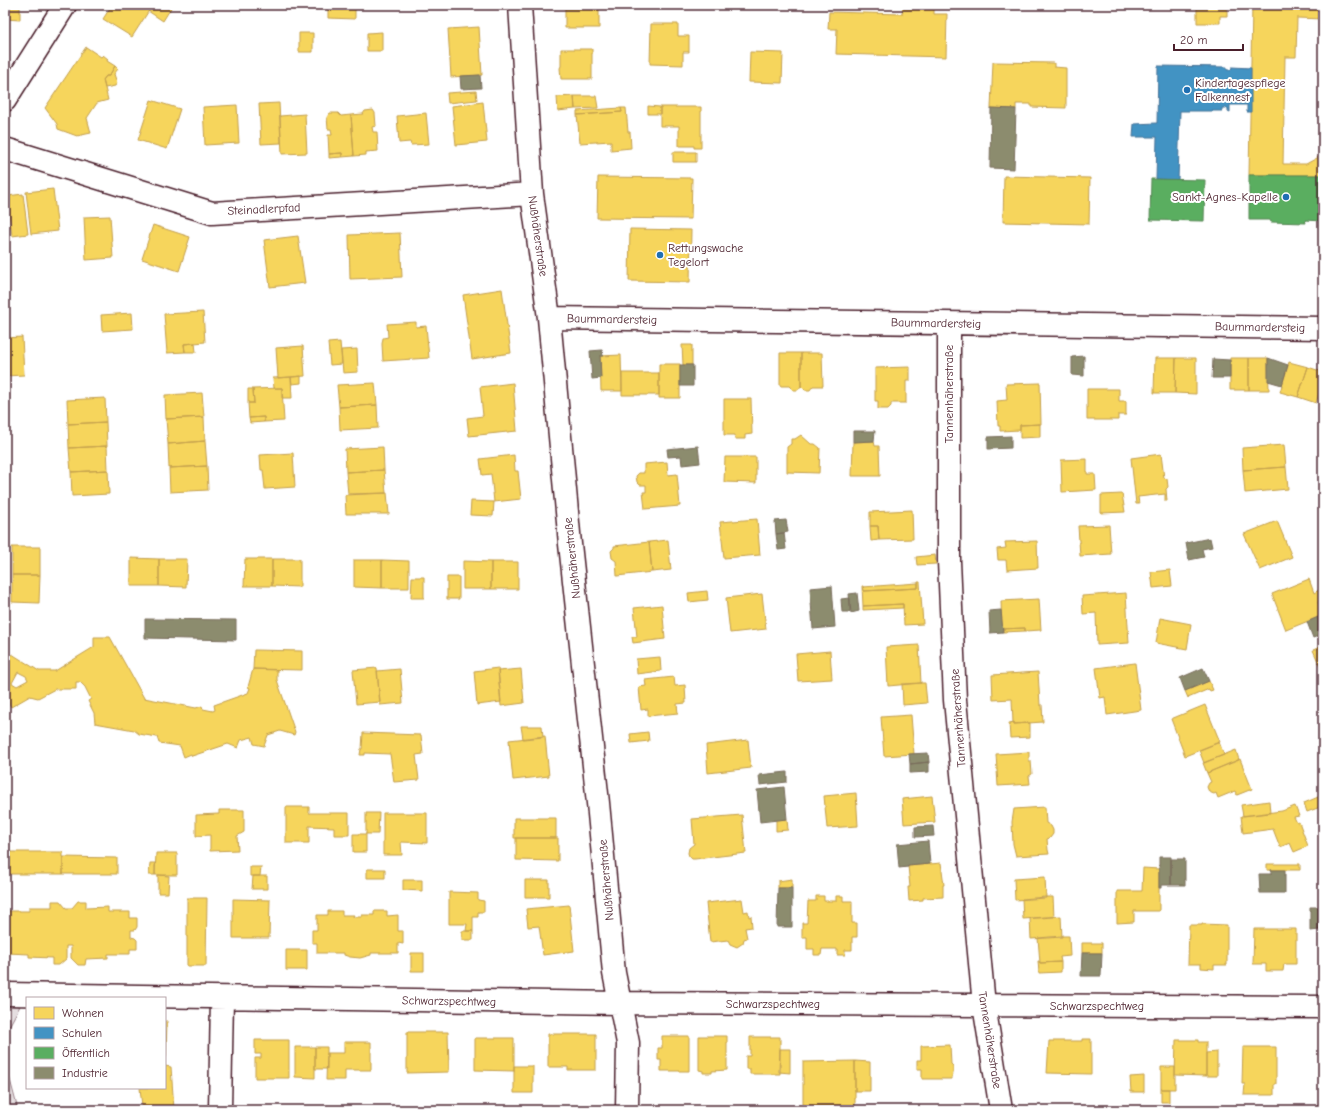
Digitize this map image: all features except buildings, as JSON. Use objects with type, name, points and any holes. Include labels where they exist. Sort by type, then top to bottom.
[{"type":"street","points":[[5,100],[65,5]]},
{"type":"street","name":"Nußhäherstraße","points":[[520,5],[532,194],[549,318],[570,544],[598,803],[614,973],[628,1043],[627,1110]]},
{"type":"street","name":"Steinadlerpfad","points":[[5,149],[212,213],[532,194]]},
{"type":"street","name":"Baummardersteig","points":[[549,318],[1323,328]]},
{"type":"street","name":"Tannenhäherstraße","points":[[949,324],[950,561],[955,700],[984,1005],[1002,1110]]},
{"type":"street","name":"Schwarzspechtweg","points":[[5,994],[620,1003],[1323,1007]]},
{"type":"street","points":[[220,1110],[222,998]]},
{"type":"shaded area","points":[[5,1005],[20,1006],[5,1034]]},
{"type":"shaded area","points":[[5,1069],[9,1076],[18,1110],[5,1110]]},
{"type":"place","name":"Kindertagespflege Falkennest","points":[[1187,90]]},
{"type":"place","name":"Sankt-Agnes-Kapelle","points":[[1286,197]]},
{"type":"place","name":"Rettungswache Tegelort","points":[[660,255]]}]
